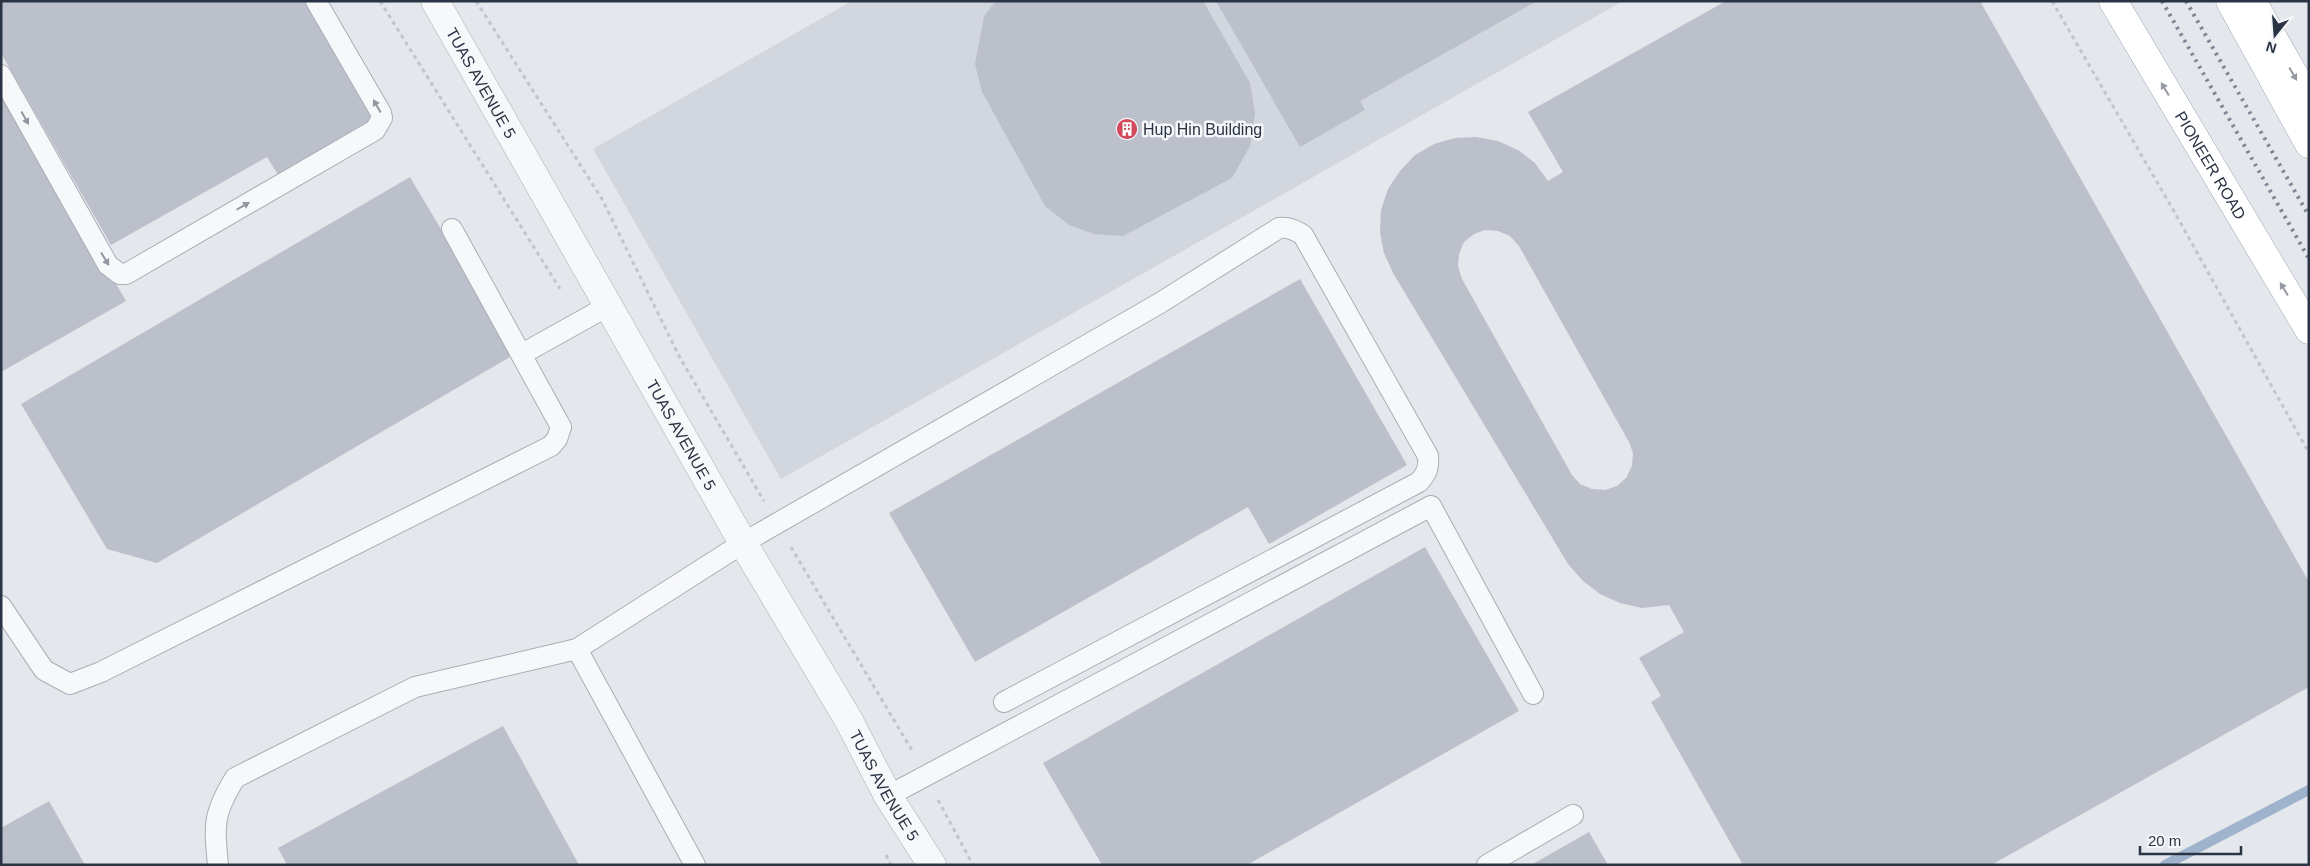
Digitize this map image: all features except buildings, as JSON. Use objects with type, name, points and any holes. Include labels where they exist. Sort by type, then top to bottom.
[{"type":"main road","name":"PIONEER ROAD","points":[[2113,1],[2309,330]]},
{"type":"main road","points":[[2230,1],[2309,144]]},
{"type":"main road","points":[[2252,1],[2309,101]]},
{"type":"street","name":"TUAS AVENUE 5","points":[[435,1],[743,542],[848,719],[888,796],[932,865]]},
{"type":"lane","points":[[1,75],[108,265],[120,274],[126,274],[379,126],[381,113],[316,1]]},
{"type":"lane","points":[[218,865],[214,829],[221,802],[235,778],[415,686],[577,649],[743,542],[1160,303],[1279,228],[1287,227],[1303,235],[1428,456],[1429,466],[1426,474],[1419,482],[1004,702]]},
{"type":"lane","points":[[1,606],[44,670],[70,684],[102,672],[551,446],[557,439],[561,427],[452,230]]},
{"type":"lane","points":[[522,354],[608,306]]},
{"type":"lane","points":[[888,796],[1431,506],[1533,694]]},
{"type":"lane","points":[[577,649],[695,865]]},
{"type":"lane","points":[[1487,865],[1573,815]]},
{"type":"path","points":[[380,1],[580,322]]},
{"type":"path","points":[[476,1],[602,199],[679,356],[925,775],[973,865]]},
{"type":"path","points":[[2052,1],[2309,452]]},
{"type":"shaded area","points":[[852,1],[1623,1],[781,479],[593,149]]},
{"type":"waterway","points":[[2165,865],[2309,790]]},
{"type":"railway","points":[[2162,1],[2309,259]]},
{"type":"railway","points":[[2186,1],[2309,216]]},
{"type":"place","name":"Hup Hin Building","points":[[1127,129]]}]
